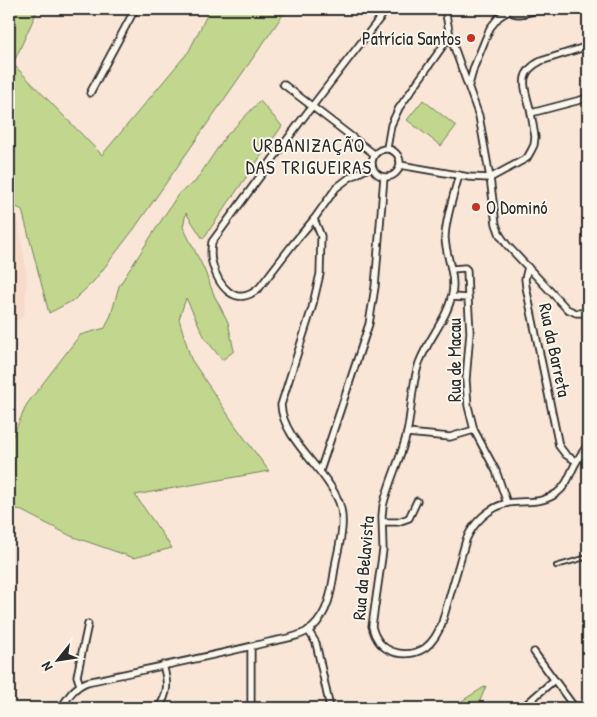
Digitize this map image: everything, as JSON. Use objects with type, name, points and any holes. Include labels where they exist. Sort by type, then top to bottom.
[{"type":"street","points":[[90,93],[136,9]]},
{"type":"street","points":[[372,166],[356,173],[336,188],[256,292],[247,296],[237,296],[226,290],[212,262],[212,242],[312,106],[387,9]]},
{"type":"street","points":[[445,9],[450,36],[479,116],[498,229],[507,245],[567,308],[576,313],[588,313]]},
{"type":"street","points":[[469,85],[474,67],[490,28],[499,17],[509,9],[515,13],[538,9]]},
{"type":"street","points":[[387,148],[391,125],[399,108],[450,36]]},
{"type":"street","points":[[400,165],[459,176],[490,178],[527,158],[534,145],[535,137],[524,77],[528,70],[541,61],[588,46]]},
{"type":"street","points":[[283,84],[374,154]]},
{"type":"street","points":[[531,113],[588,98]]},
{"type":"street","points":[[387,148],[396,152],[400,165],[393,176],[384,177],[376,174],[372,166],[372,158],[378,151],[387,148]]},
{"type":"street","name":"Rua da Belavista","points":[[459,176],[445,240],[453,283],[451,297],[444,316],[427,345],[414,379],[407,433],[383,506],[383,550],[372,626],[376,638],[385,648],[398,654],[410,654],[426,647],[437,635],[441,626],[466,540],[472,528],[484,515],[507,503],[535,502],[556,494],[566,484],[576,461],[588,445]]},
{"type":"street","points":[[320,471],[369,324],[375,287],[384,177]]},
{"type":"street","points":[[61,708],[72,692],[87,682],[298,635],[308,630],[322,615],[329,599],[342,512],[333,490],[288,428],[282,414],[281,405],[312,308],[320,274],[321,236],[314,219]]},
{"type":"street","name":"Rua da Barreta","points":[[528,267],[525,279],[526,287],[559,446],[576,461]]},
{"type":"street","name":"Rua de Macau","points":[[451,269],[465,268],[468,270],[470,332],[466,394],[474,430],[496,471],[507,503]]},
{"type":"street","name":"Rua de Macau","points":[[451,297],[468,298]]},
{"type":"street","points":[[407,433],[454,437],[474,430]]},
{"type":"street","points":[[382,522],[398,522],[409,518],[417,501]]},
{"type":"street","points":[[80,685],[77,676],[88,624]]},
{"type":"street","points":[[308,630],[316,644],[330,708]]},
{"type":"street","points":[[251,647],[251,708]]},
{"type":"street","points":[[534,652],[575,708]]},
{"type":"street","points":[[158,708],[167,691],[167,678],[163,665]]},
{"type":"street","points":[[522,708],[554,680]]},
{"type":"street","points":[[579,708],[588,701]]},
{"type":"lane","points":[[556,566],[588,557]]},
{"type":"shaded area","points":[[9,204],[12,206],[19,226],[27,277],[24,316],[9,325]]},
{"type":"green space","points":[[9,9],[38,9],[13,64],[102,155],[189,51],[210,9],[287,9],[134,229],[94,281],[74,300],[49,313],[22,210],[9,203]]},
{"type":"green space","points":[[423,100],[456,126],[441,146],[407,120]]},
{"type":"green space","points":[[260,101],[282,126],[203,239],[186,213],[183,227],[228,322],[234,351],[222,360],[205,338],[186,298],[179,319],[191,359],[237,428],[269,471],[135,495],[172,548],[134,558],[71,536],[9,506],[9,444],[27,404],[80,335],[105,328],[111,315],[119,286],[179,193],[195,182],[225,137]]},
{"type":"green space","points":[[486,686],[477,708],[453,708],[460,702]]},
{"type":"place","name":"Patrícia Santos","points":[[471,38]]},
{"type":"place","name":"O Dominó","points":[[476,207]]},
{"type":"district","name":"URBANIZAÇÃO DAS TRIGUEIRAS","points":[[309,156]]}]
